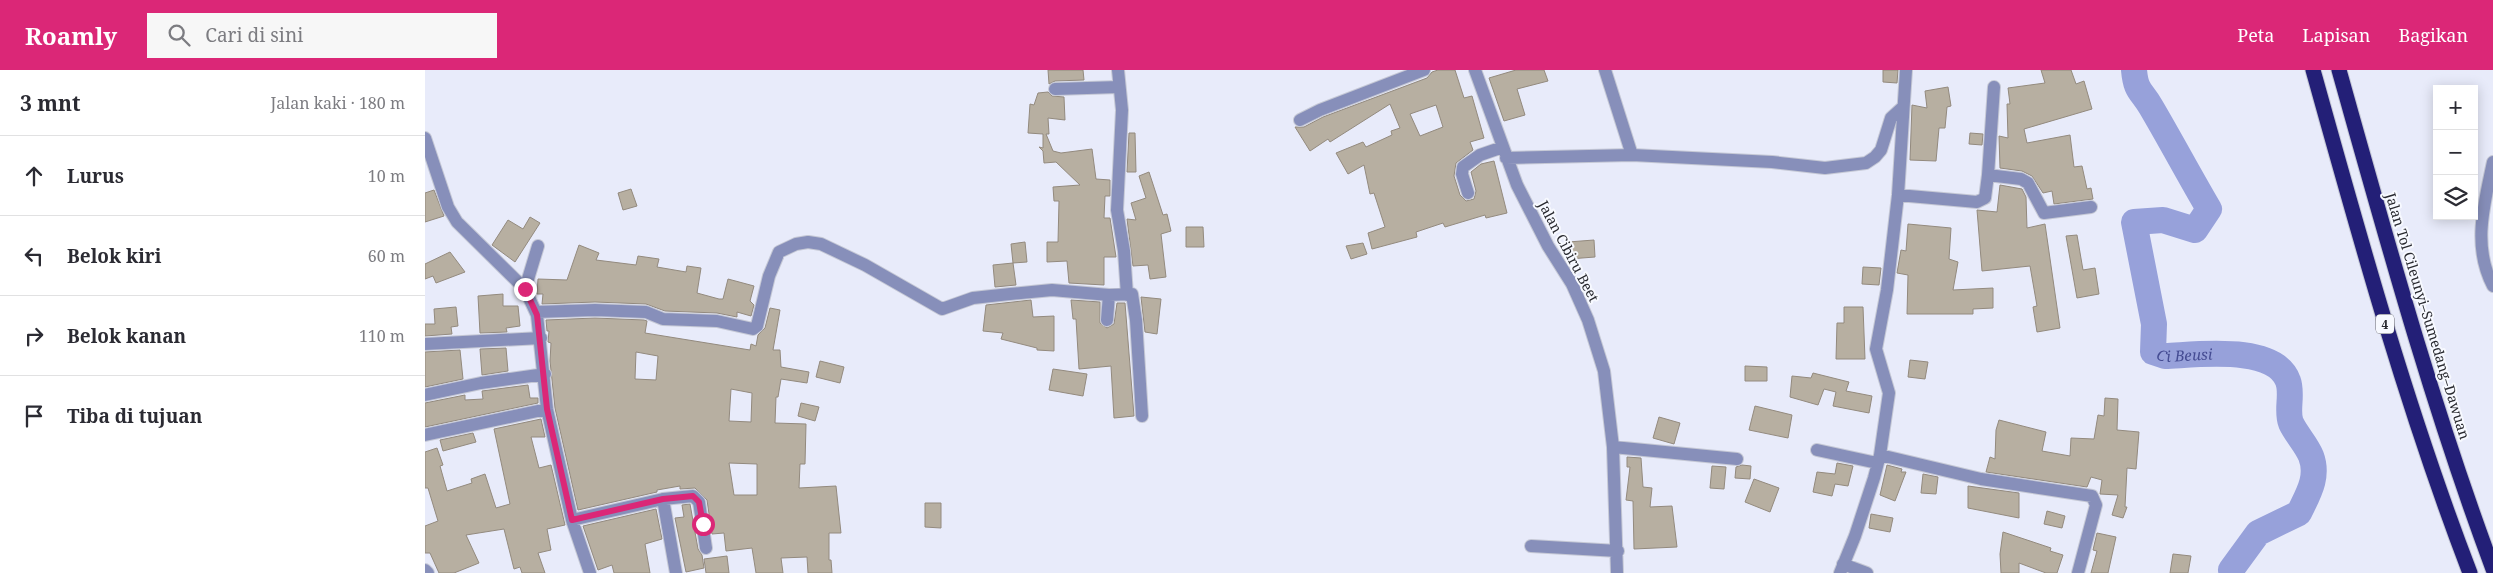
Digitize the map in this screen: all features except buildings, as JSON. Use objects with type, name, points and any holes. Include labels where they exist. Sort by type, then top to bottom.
[{"type":"highway","name":"4","points":[[2313,70],[2376,296],[2449,520],[2469,573]]},
{"type":"highway","name":"Jalan Tol Cileunyi–Sumedang–Dawuan","points":[[2339,70],[2404,299],[2472,512],[2493,568]]},
{"type":"street","points":[[1118,70],[1121,110],[1117,210],[1124,251],[1127,295]]},
{"type":"street","points":[[1300,120],[1320,110],[1424,70]]},
{"type":"street","name":"Jalan Cibiru Beet","points":[[1475,70],[1517,185],[1548,246],[1572,284],[1588,320],[1603,371],[1613,447],[1618,551],[1617,573]]},
{"type":"street","points":[[1605,70],[1632,155]]},
{"type":"street","points":[[1867,573],[1842,569],[1855,536],[1879,459],[1889,393],[1875,349],[1887,290],[1898,195],[1902,108],[1906,70]]},
{"type":"street","points":[[1055,89],[1119,87]]},
{"type":"street","points":[[1898,195],[1977,202],[1985,198],[1994,87]]},
{"type":"street","points":[[1469,193],[1462,174],[1463,167],[1479,155],[1504,152],[1632,155],[1772,162],[1825,168],[1866,163],[1881,150],[1891,118],[1902,108]]},
{"type":"street","points":[[425,138],[448,207],[457,222],[525,289],[536,312],[541,338],[547,409],[572,520],[590,573]]},
{"type":"street","points":[[2493,162],[2480,232],[2483,263],[2493,286]]},
{"type":"street","points":[[1988,175],[2021,179],[2028,183],[2044,212],[2091,207]]},
{"type":"street","points":[[536,312],[595,310],[646,312],[663,319],[717,321],[753,329],[757,326],[769,276],[779,252],[796,244],[808,242],[821,244],[865,265],[942,309],[973,298],[1052,290],[1109,295],[1132,294],[1134,299],[1142,416]]},
{"type":"street","points":[[525,289],[538,246]]},
{"type":"street","points":[[1107,320],[1109,295]]},
{"type":"street","points":[[425,344],[541,338]]},
{"type":"street","points":[[425,395],[481,383],[545,374]]},
{"type":"street","points":[[425,435],[547,409]]},
{"type":"street","points":[[1613,447],[1737,459]]},
{"type":"street","points":[[1817,450],[1879,459],[1981,479],[2092,496],[2096,505],[2077,573]]},
{"type":"street","points":[[572,520],[663,499],[697,497],[706,548]]},
{"type":"street","points":[[663,499],[676,573]]},
{"type":"street","points":[[1531,546],[1618,551]]},
{"type":"street","points":[[425,570],[428,573]]},
{"type":"waterway","name":"Ci Beusi","points":[[2134,70],[2139,90],[2151,107],[2209,209],[2195,230],[2163,220],[2134,222],[2154,324],[2153,352],[2165,356],[2233,354],[2268,361],[2280,369],[2288,381],[2291,423],[2309,452],[2313,464],[2313,478],[2299,513],[2258,533],[2231,570],[2232,573]]},
{"type":"route","points":[[525,289],[537,315],[545,374],[547,409],[572,520],[663,499],[693,496],[697,497],[699,502],[703,524]]}]
